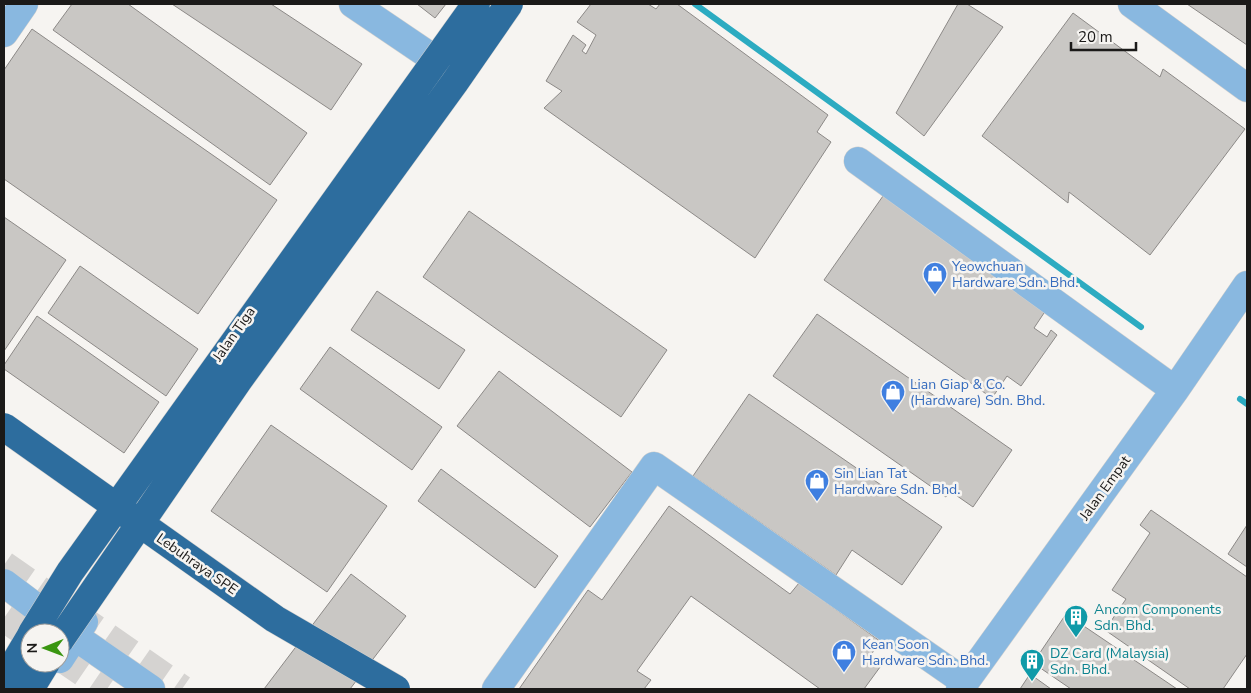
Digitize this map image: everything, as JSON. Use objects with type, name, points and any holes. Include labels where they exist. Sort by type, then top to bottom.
[{"type":"highway","points":[[36,621],[476,4]]},
{"type":"highway","points":[[70,637],[238,381],[455,82],[509,4]]},
{"type":"highway","name":"Lebuhraya SPE","points":[[4,427],[274,618],[396,689]]},
{"type":"highway","name":"Lebuhraya SPE","points":[[4,449],[268,632],[365,689]]},
{"type":"highway","points":[[4,682],[20,654]]},
{"type":"highway","points":[[30,689],[40,673]]},
{"type":"street","points":[[4,34],[24,4]]},
{"type":"street","points":[[353,4],[468,82]]},
{"type":"street","name":"Jalan Tiga","points":[[4,666],[468,4]]},
{"type":"street","points":[[70,638],[522,4]]},
{"type":"street","points":[[1132,4],[1247,88]]},
{"type":"street","points":[[858,161],[1175,390]]},
{"type":"street","name":"Jalan Empat","points":[[963,686],[1175,390],[1247,285]]},
{"type":"street","points":[[496,689],[654,466],[963,686]]},
{"type":"street","points":[[4,583],[36,621]]},
{"type":"street","points":[[70,648],[151,689]]},
{"type":"street","points":[[42,689],[51,673]]},
{"type":"building","points":[[72,4],[128,4],[307,133],[270,185],[53,30]]},
{"type":"building","points":[[172,4],[271,4],[362,64],[331,110]]},
{"type":"building","points":[[417,4],[446,4],[435,18]]},
{"type":"building","points":[[591,4],[648,4],[656,9],[660,4],[677,4],[828,115],[817,132],[831,142],[755,258],[544,108],[562,91],[546,81],[573,35],[586,45],[582,51],[586,54],[596,35],[577,22]]},
{"type":"building","points":[[958,4],[967,4],[1003,27],[924,136],[896,113]]},
{"type":"building","points":[[1187,4],[1247,4],[1247,45]]},
{"type":"building","points":[[1073,13],[1160,77],[1163,69],[1245,129],[1150,255],[1069,192],[1068,203],[982,136]]},
{"type":"building","points":[[32,29],[277,200],[198,314],[4,179],[4,70]]},
{"type":"building","name":"Yeowchuan Hardware Sdn. Bhd.","points":[[883,196],[1046,310],[1034,328],[1047,337],[1051,330],[1057,335],[1021,386],[1007,376],[992,398],[824,280]]},
{"type":"building","points":[[469,211],[667,350],[621,417],[423,277]]},
{"type":"building","points":[[4,217],[66,260],[4,351]]},
{"type":"building","points":[[80,266],[198,349],[166,396],[48,313]]},
{"type":"building","points":[[377,291],[465,350],[439,389],[351,330]]},
{"type":"building","name":"Lian Giap & Co. (Hardware) Sdn. Bhd.","points":[[817,314],[1012,450],[973,507],[950,491],[946,497],[773,376]]},
{"type":"building","points":[[37,316],[159,402],[124,453],[4,369],[4,365]]},
{"type":"building","points":[[330,347],[442,427],[412,470],[300,389]]},
{"type":"building","points":[[499,371],[632,472],[590,527],[457,426]]},
{"type":"building","name":"Sin Lian Tat Hardware Sdn. Bhd.","points":[[749,394],[942,527],[902,585],[852,550],[836,575],[693,476]]},
{"type":"building","points":[[271,425],[387,506],[327,592],[211,511]]},
{"type":"building","points":[[441,469],[558,556],[535,588],[418,501]]},
{"type":"building","points":[[669,506],[790,594],[799,583],[880,641],[871,655],[883,663],[864,689],[820,689],[691,596],[637,671],[651,680],[644,689],[519,689],[588,590],[602,600]]},
{"type":"building","points":[[1151,510],[1247,577],[1247,654],[1223,689],[1190,689],[1105,630],[1126,599],[1112,590],[1150,533],[1140,525]]},
{"type":"building","points":[[1247,525],[1247,567],[1228,554]]},
{"type":"building","points":[[351,574],[406,616],[350,689],[264,689]]},
{"type":"building","name":"Ancom Components Sdn. Bhd.","points":[[1066,614],[1177,689],[1071,689],[1033,663]]},
{"type":"building","name":"DZ Card (Malaysia) Sdn. Bhd.","points":[[1030,674],[1051,689],[1020,689]]},
{"type":"waterway","points":[[695,4],[1141,327]]},
{"type":"waterway","points":[[1240,399],[1247,404]]},
{"type":"tunnel","points":[[4,565],[182,689]]},
{"type":"tunnel","points":[[4,618],[20,629]]},
{"type":"tunnel","points":[[70,664],[107,689]]},
{"type":"place","name":"Yeowchuan Hardware Sdn. Bhd.","points":[[935,295]]},
{"type":"place","name":"Lian Giap & Co. (Hardware) Sdn. Bhd.","points":[[893,413]]},
{"type":"place","name":"Sin Lian Tat Hardware Sdn. Bhd.","points":[[817,502]]},
{"type":"place","name":"Ancom Components Sdn. Bhd.","points":[[1076,638]]},
{"type":"place","name":"Kean Soon Hardware Sdn. Bhd.","points":[[844,673]]},
{"type":"place","name":"DZ Card (Malaysia) Sdn. Bhd.","points":[[1032,682]]}]
